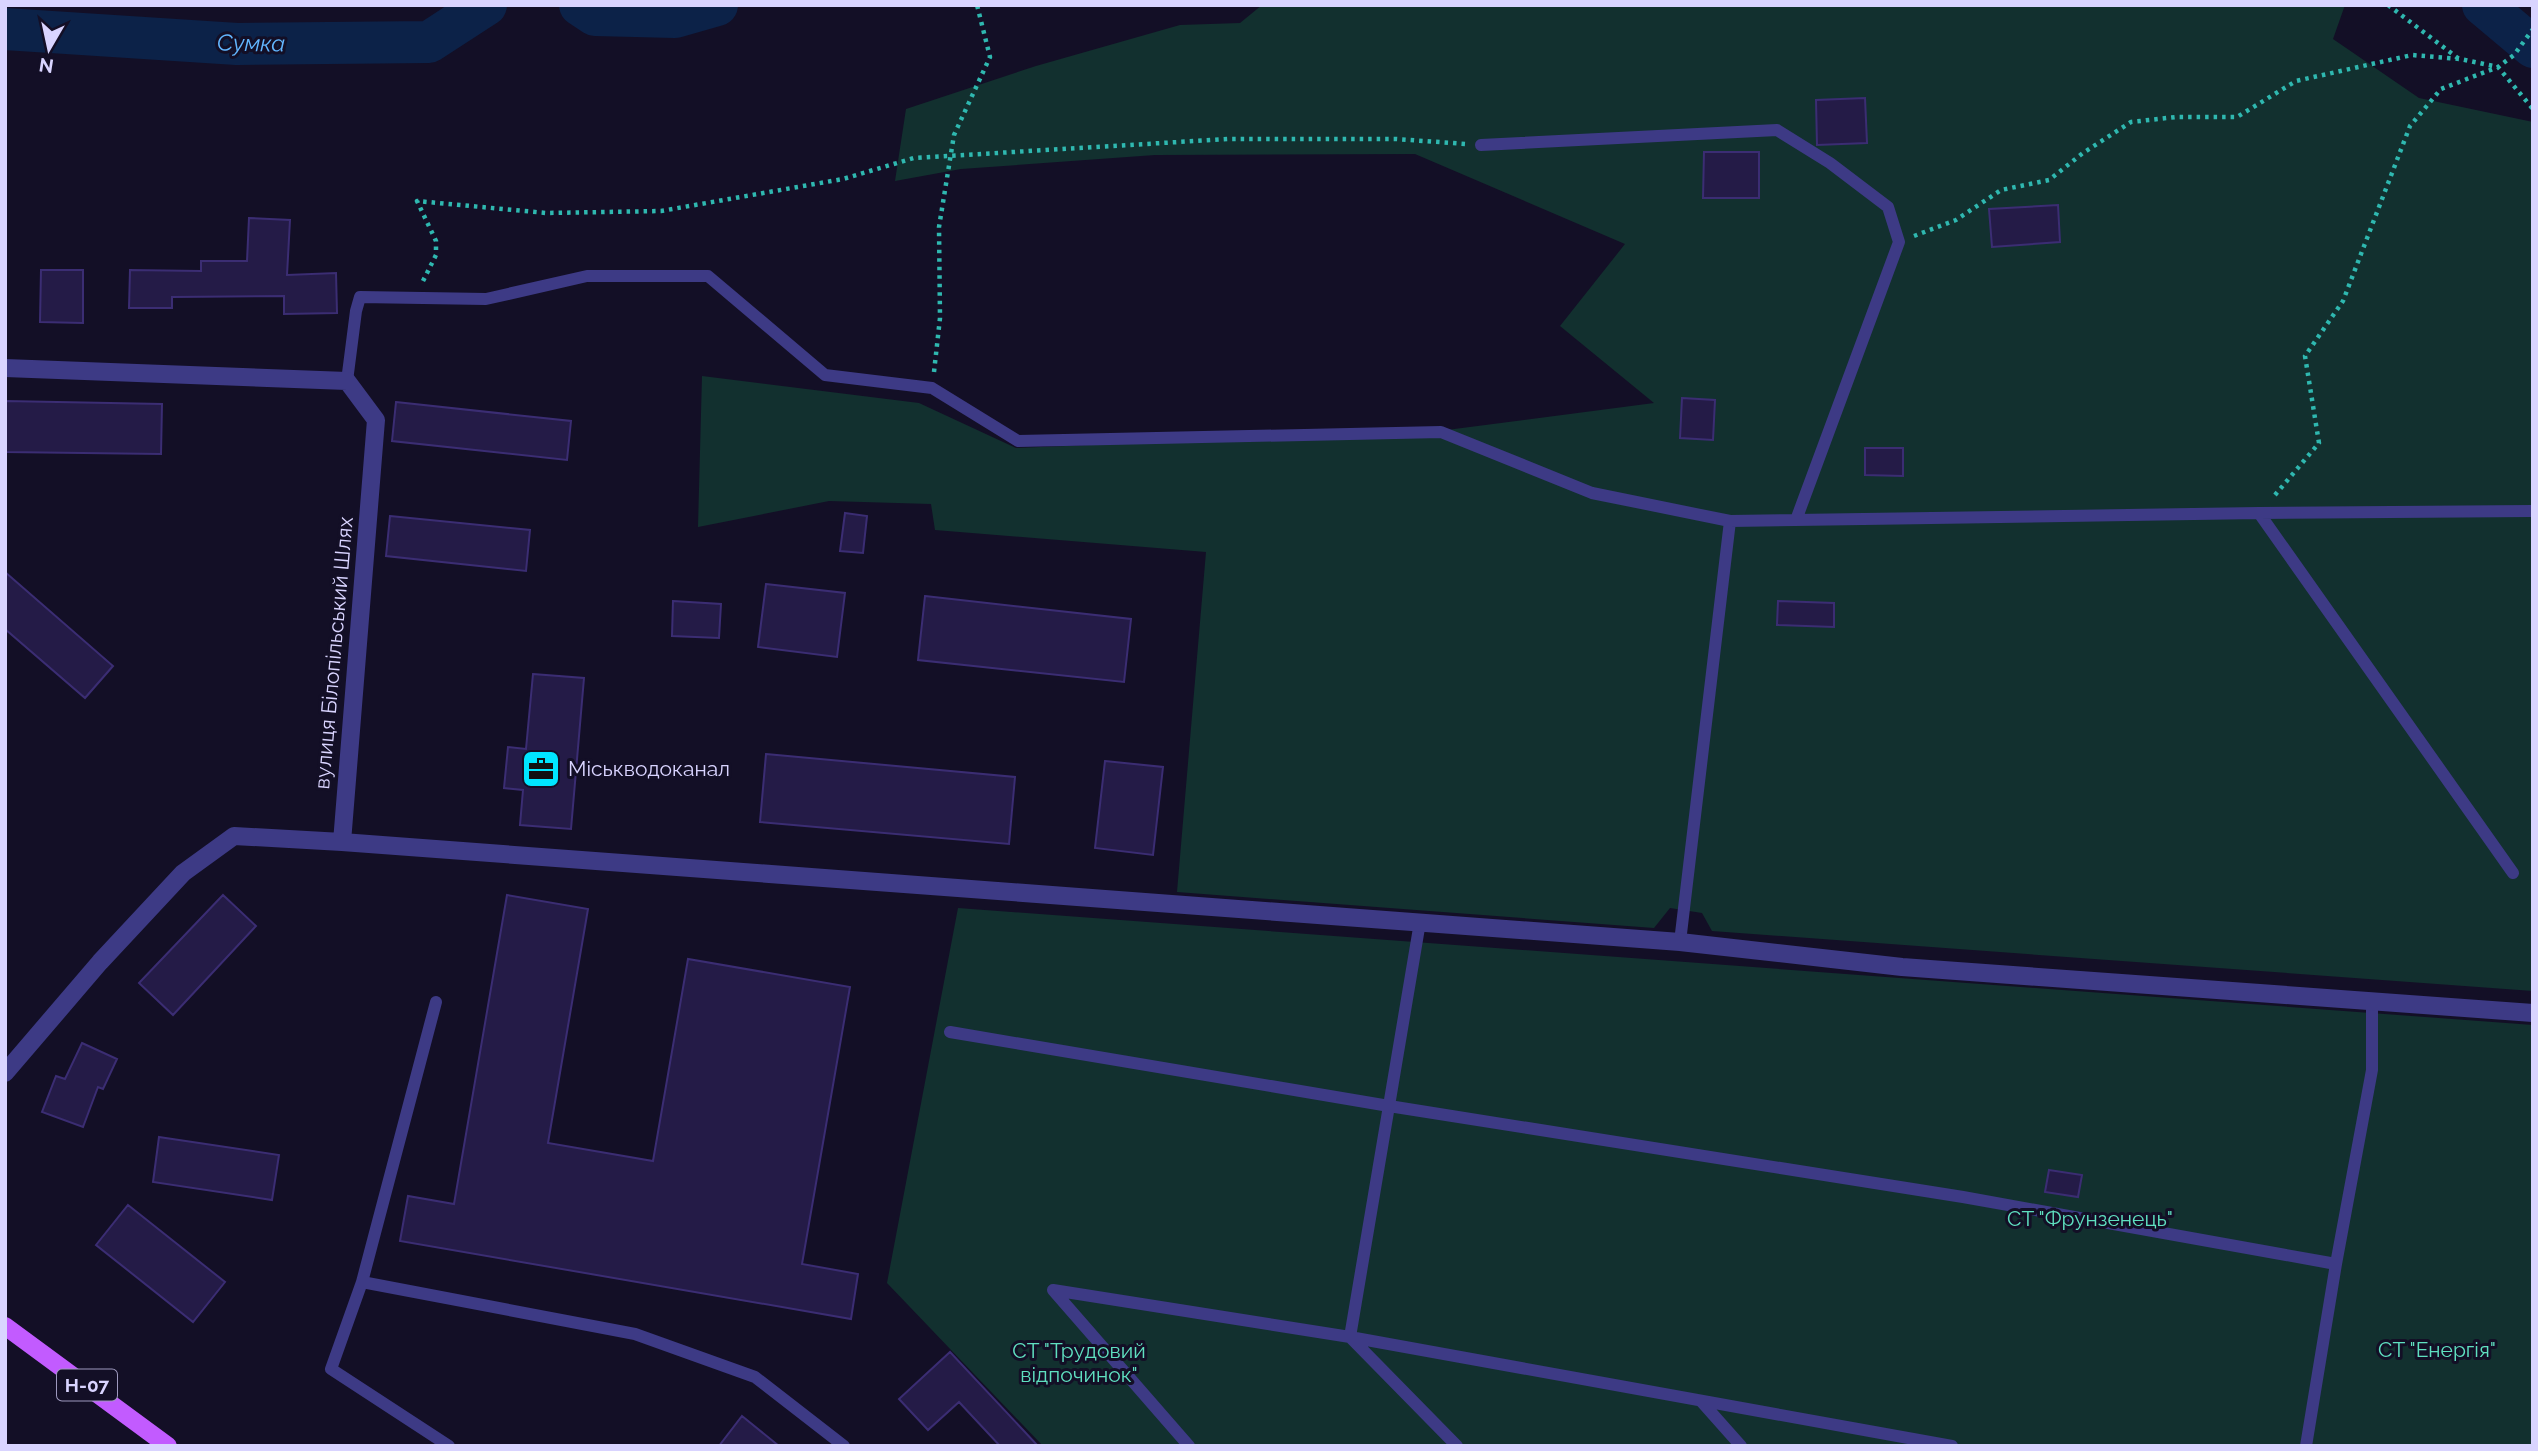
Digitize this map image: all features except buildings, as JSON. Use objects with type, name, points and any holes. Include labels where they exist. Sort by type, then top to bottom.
[{"type":"main road","name":"Н-07","points":[[5,1326],[168,1446]]},
{"type":"street","points":[[5,368],[347,381]]},
{"type":"street","name":"вулиця Білопільський Шлях","points":[[342,842],[376,420],[347,381]]},
{"type":"street","points":[[5,1073],[100,962],[183,873],[234,836],[1680,942],[1902,967],[2533,1013]]},
{"type":"lane","points":[[1481,145],[1777,130],[1830,163],[1888,207],[1899,242],[1796,520]]},
{"type":"lane","points":[[347,381],[360,297],[486,299],[587,276],[708,276],[825,375],[932,388],[1018,441],[1441,432],[1591,493],[1730,521],[2533,511]]},
{"type":"lane","points":[[2259,513],[2513,873]]},
{"type":"lane","points":[[1680,942],[1730,521]]},
{"type":"lane","points":[[1350,1337],[1420,922]]},
{"type":"lane","points":[[436,1002],[362,1282],[331,1369],[449,1446]]},
{"type":"lane","points":[[2306,1446],[2372,1070],[2372,1003]]},
{"type":"lane","points":[[950,1032],[1389,1106],[1963,1197],[2336,1264]]},
{"type":"lane","points":[[362,1282],[635,1334],[755,1377],[844,1446]]},
{"type":"lane","points":[[1189,1446],[1053,1290],[1350,1337],[1952,1446]]},
{"type":"lane","points":[[1350,1337],[1457,1446]]},
{"type":"lane","points":[[1700,1401],[1741,1446]]},
{"type":"path","points":[[932,388],[940,318],[939,228],[954,135],[990,57],[977,5]]},
{"type":"path","points":[[2388,5],[2460,59]]},
{"type":"path","points":[[2259,513],[2319,443],[2305,356],[2343,301],[2410,126],[2441,89],[2498,67],[2514,55],[2533,29]]},
{"type":"path","points":[[1899,242],[1956,220],[2001,190],[2049,180],[2083,153],[2131,122],[2176,117],[2237,117],[2296,80],[2412,55],[2460,59],[2498,67],[2533,109]]},
{"type":"path","points":[[416,298],[436,254],[436,241],[417,201],[546,213],[661,211],[842,179],[914,158],[1227,139],[1396,139],[1481,145]]},
{"type":"green space","points":[[1262,5],[2345,5],[2333,39],[2419,98],[2533,122],[2533,991],[1712,931],[1702,913],[1670,908],[1654,928],[1177,892],[1206,552],[935,530],[931,504],[829,501],[698,527],[702,376],[919,403],[1016,448],[1439,431],[1654,403],[1560,326],[1625,244],[1415,154],[1155,155],[961,169],[895,181],[906,109],[1036,66],[1180,25],[1240,23]]},
{"type":"green space","name":"СТ \"Фрунзенець\"","points":[[958,908],[2533,1025],[2533,1446],[1043,1446],[887,1283]]},
{"type":"waterway","name":"Сумка","points":[[5,29],[237,44],[429,42],[486,5]]},
{"type":"waterway","name":"Сумка","points":[[580,5],[595,15],[675,17],[717,5]]},
{"type":"waterway","name":"Сумка","points":[[2483,5],[2533,47]]},
{"type":"place","name":"Міськводоканал","points":[[541,769]]},
{"type":"park label","name":"СТ \"Енергія\"","points":[[2437,1350]]},
{"type":"park label","name":"СТ \"Трудовий відпочинок\"","points":[[1079,1363]]}]
